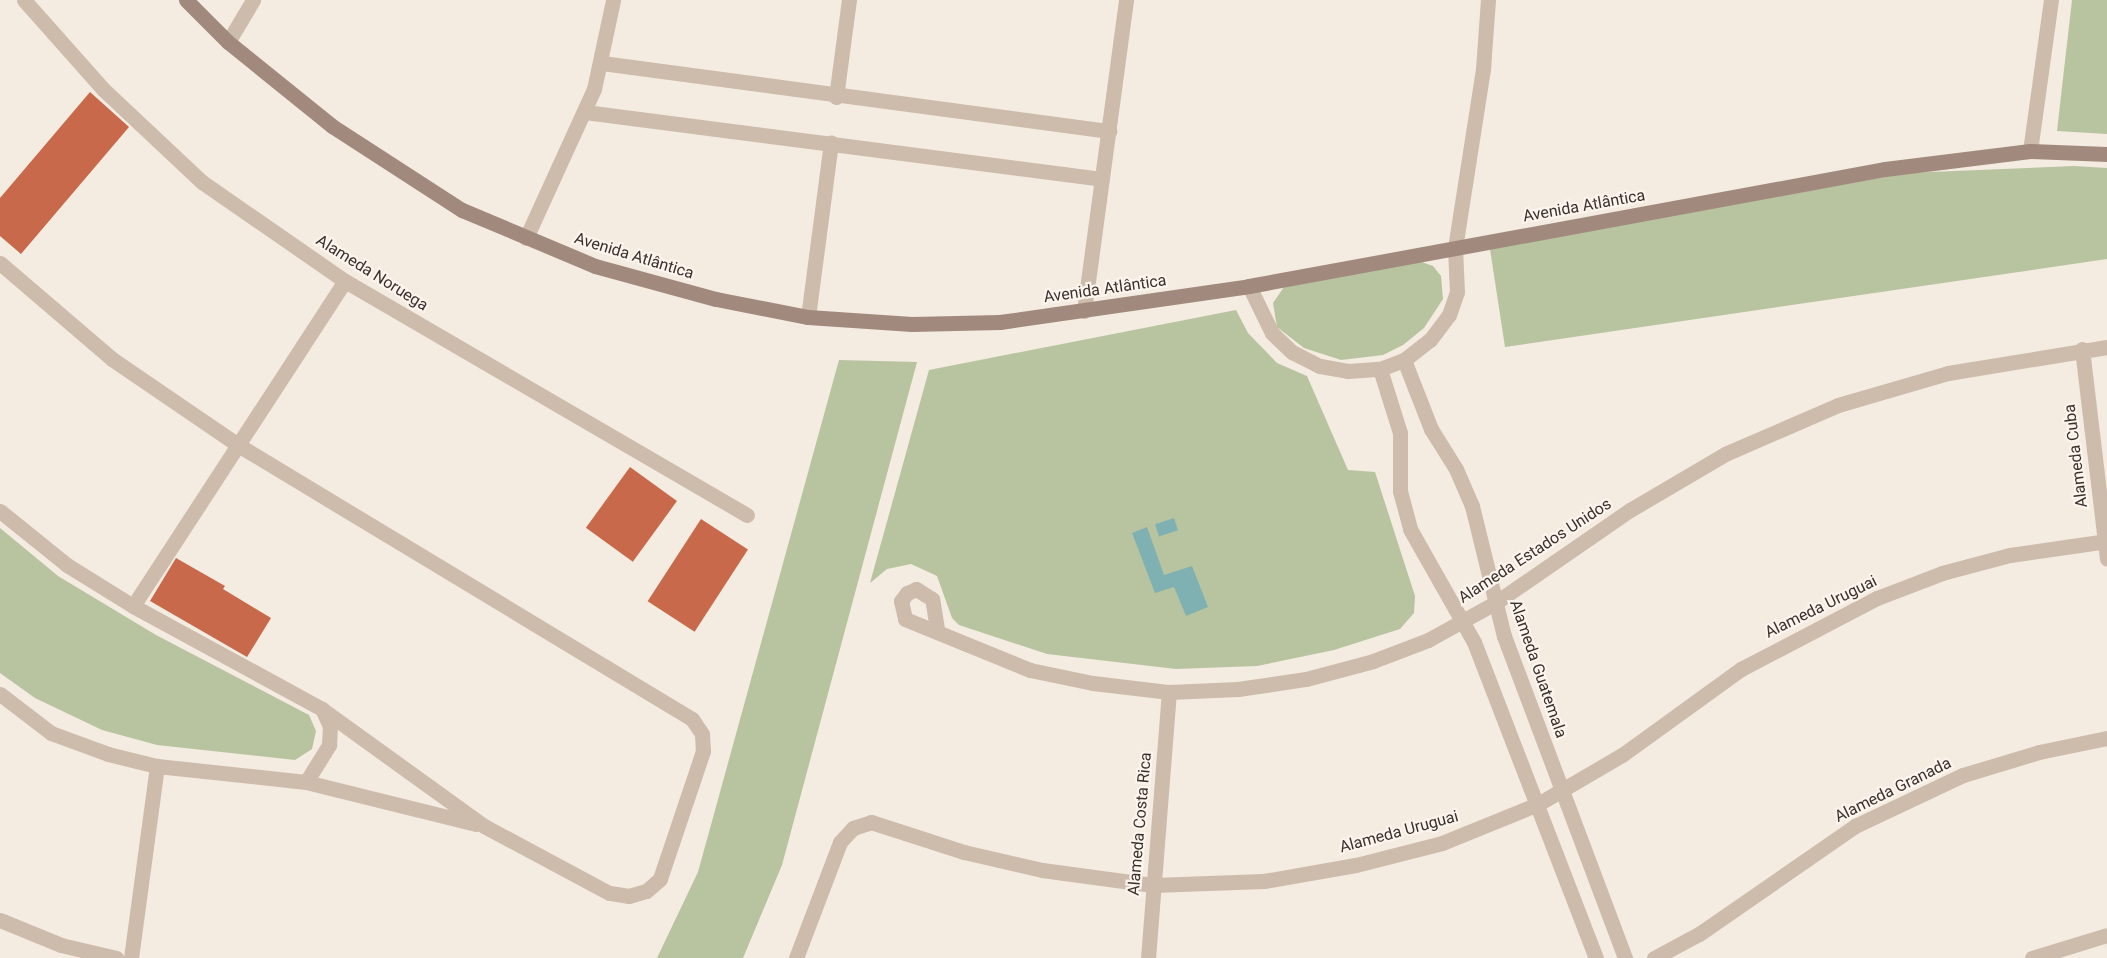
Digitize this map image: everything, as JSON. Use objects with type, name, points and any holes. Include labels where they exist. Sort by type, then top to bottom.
[{"type":"street","name":"Alameda Noruega","points":[[24,0],[104,90],[202,182],[345,281],[747,516]]},
{"type":"street","name":"Avenida Atlântica","points":[[186,0],[228,42],[352,139],[462,210],[595,266],[705,296],[808,316],[923,324],[1000,322],[1249,286],[1885,169],[2030,151],[2107,154]]},
{"type":"street","points":[[228,42],[253,0]]},
{"type":"street","points":[[526,238],[585,112],[602,63],[613,0]]},
{"type":"street","points":[[836,97],[849,0]]},
{"type":"street","points":[[1084,311],[1126,0]]},
{"type":"street","points":[[1249,286],[1272,333],[1292,352],[1320,366],[1348,371],[1380,369],[1404,360],[1430,340],[1449,315],[1457,292],[1455,248],[1482,69],[1488,0]]},
{"type":"street","points":[[2030,151],[2051,0]]},
{"type":"street","points":[[602,63],[836,97],[1109,131]]},
{"type":"street","points":[[585,112],[1102,179]]},
{"type":"street","points":[[808,316],[831,143]]},
{"type":"street","points":[[0,263],[112,359],[237,445],[692,719],[702,735],[703,751],[660,879],[646,891],[630,896],[609,893],[484,826],[322,709],[133,606],[67,565],[0,511]]},
{"type":"street","points":[[133,606],[345,281]]},
{"type":"street","name":"Alameda Estados Unidos","points":[[937,630],[974,650],[1030,670],[1093,683],[1169,692],[1238,689],[1306,679],[1384,657],[1428,640],[1495,603],[1630,510],[1725,454],[1838,405],[1948,373],[2082,349],[2107,347]]},
{"type":"street","name":"Alameda Cuba","points":[[2082,349],[2107,559]]},
{"type":"street","name":"Alameda Guatemala","points":[[1404,360],[1431,429],[1456,470],[1472,506],[1495,603],[1625,958]]},
{"type":"street","points":[[1380,369],[1400,433],[1403,507],[1410,529],[1463,621],[1538,804],[1596,958]]},
{"type":"street","name":"Alameda Uruguai","points":[[796,958],[840,842],[853,828],[871,822],[964,852],[1042,870],[1153,885],[1264,881],[1356,865],[1442,843],[1538,804],[1631,749],[1741,669],[1807,630],[1877,598],[1942,573],[2010,555],[2106,541]]},
{"type":"street","name":"Alameda Costa Rica","points":[[1148,958],[1169,692]]},
{"type":"street","points":[[0,694],[51,733],[157,766],[306,782],[484,826]]},
{"type":"street","points":[[306,782],[329,745],[330,726],[322,709]]},
{"type":"street","name":"Alameda Granada","points":[[1654,958],[1699,934],[1855,825],[1963,775],[2039,752],[2107,738]]},
{"type":"street","points":[[130,958],[157,766]]},
{"type":"street","points":[[0,920],[60,945],[116,958]]},
{"type":"street","points":[[2032,958],[2107,935]]},
{"type":"green space","points":[[2072,0],[2107,0],[2107,134],[2057,131]]},
{"type":"green space","points":[[2074,166],[2107,168],[2107,259],[1505,347],[1490,249],[1906,173]]},
{"type":"green space","points":[[1416,260],[1433,266],[1441,276],[1443,299],[1424,328],[1403,345],[1383,355],[1341,360],[1304,348],[1277,327],[1273,303],[1284,287]]},
{"type":"green space","points":[[1236,310],[1248,333],[1277,363],[1307,376],[1348,470],[1375,472],[1415,596],[1414,613],[1400,629],[1334,650],[1257,666],[1176,669],[1047,654],[959,625],[952,618],[937,576],[911,564],[887,569],[870,583],[929,370]]},
{"type":"green space","points":[[839,360],[917,362],[782,865],[743,958],[657,958],[698,872]]},
{"type":"green space","points":[[0,528],[58,576],[156,635],[309,715],[316,731],[312,749],[295,760],[157,745],[102,730],[35,698],[0,673]]},
{"type":"water","points":[[1174,518],[1178,530],[1159,537],[1155,524]]},
{"type":"water","points":[[1147,527],[1164,575],[1192,566],[1208,607],[1186,616],[1174,587],[1155,593],[1132,533]]},
{"type":"building","points":[[90,92],[129,127],[21,254],[0,236],[0,198]]},
{"type":"building","points":[[630,467],[677,501],[633,562],[586,528]]},
{"type":"building","points":[[701,519],[748,549],[695,632],[648,601]]},
{"type":"building","points":[[176,558],[225,586],[223,589],[271,618],[247,657],[150,601]]}]
